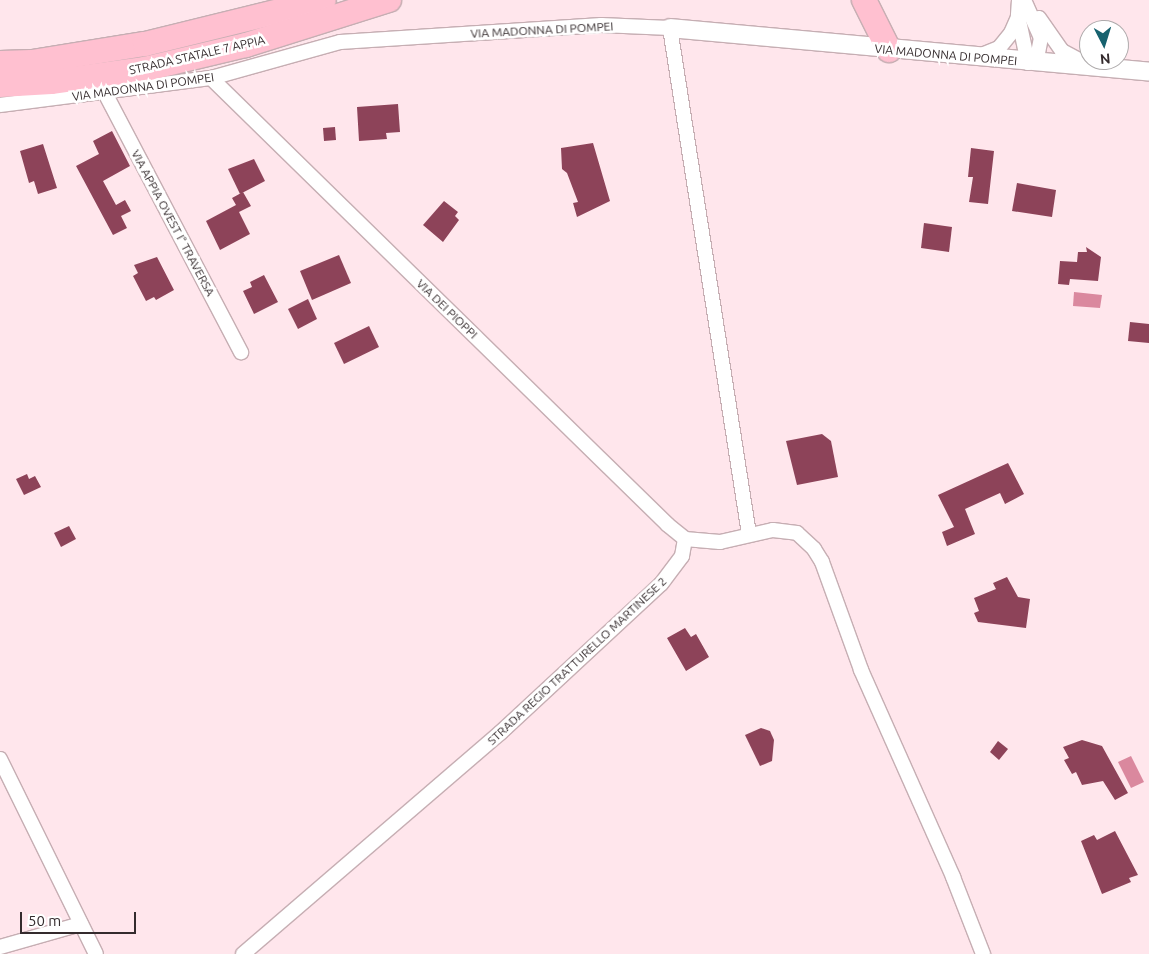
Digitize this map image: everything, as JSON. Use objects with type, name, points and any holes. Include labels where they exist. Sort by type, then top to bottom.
[{"type":"highway","points":[[145,44],[186,26],[278,0]]},
{"type":"highway","name":"STRADA STATALE 7 APPIA","points":[[0,63],[32,62],[145,44],[324,0]]},
{"type":"highway","name":"STRADA STATALE 7 APPIA","points":[[0,85],[51,82],[145,69],[255,42],[389,0]]},
{"type":"highway","points":[[864,0],[889,50]]},
{"type":"street","points":[[1019,0],[1018,16],[1028,63]]},
{"type":"street","points":[[1026,0],[1040,38],[1038,53],[1028,63]]},
{"type":"street","points":[[1026,0],[1062,51],[1079,61]]},
{"type":"street","points":[[967,58],[990,54],[999,48],[1011,33],[1018,16]]},
{"type":"street","name":"VIA MADONNA DI POMPEI","points":[[0,105],[105,94],[211,78],[340,42],[601,25],[670,28],[967,58],[1079,67]]},
{"type":"street","points":[[670,28],[749,534]]},
{"type":"street","name":"VIA MADONNA DI POMPEI","points":[[1119,70],[1149,72]]},
{"type":"street","name":"VIA DEI PIOPPI","points":[[211,78],[668,525],[685,538]]},
{"type":"street","name":"VIA APPIA OVEST I° TRAVERSA","points":[[105,94],[241,352]]},
{"type":"street","points":[[685,538],[720,542],[773,530],[797,533],[818,556],[861,670],[950,869],[983,954]]},
{"type":"street","name":"STRADA REGIO TRATTURELLO MARTINESE 2","points":[[243,954],[500,733],[661,584],[682,556],[685,538]]},
{"type":"street","points":[[0,759],[96,954]]},
{"type":"street","points":[[0,947],[81,924]]},
{"type":"shaded area","points":[[1074,292],[1102,295],[1100,308],[1073,306]]},
{"type":"shaded area","points":[[1131,756],[1144,782],[1131,788],[1118,762]]},
{"type":"building","points":[[398,104],[400,132],[386,133],[387,139],[359,141],[357,107]]},
{"type":"building","points":[[335,127],[336,140],[324,141],[323,128]]},
{"type":"building","points":[[112,131],[130,166],[103,181],[116,205],[125,200],[131,211],[121,216],[127,228],[113,235],[76,166],[99,154],[93,141]]},
{"type":"building","points":[[593,143],[610,201],[577,217],[573,203],[578,202],[567,173],[562,169],[561,148]]},
{"type":"building","points":[[43,144],[57,188],[38,194],[34,181],[29,183],[20,151]]},
{"type":"building","points":[[971,148],[994,151],[988,204],[969,202],[973,177],[968,177]]},
{"type":"building","points":[[254,159],[265,181],[240,194],[228,169]]},
{"type":"building","points":[[1017,183],[1056,190],[1052,217],[1012,211]]},
{"type":"building","points":[[243,192],[251,206],[239,212],[250,234],[220,250],[206,221],[236,205],[232,198]]},
{"type":"building","points":[[444,201],[458,212],[455,216],[459,220],[443,242],[423,225]]},
{"type":"building","points":[[924,223],[952,227],[949,252],[921,248]]},
{"type":"building","points":[[1086,247],[1101,257],[1098,281],[1070,279],[1069,285],[1058,284],[1060,261],[1077,262],[1078,252],[1087,252]]},
{"type":"building","points":[[339,255],[351,283],[312,300],[300,271]]},
{"type":"building","points":[[157,257],[174,290],[156,300],[154,297],[146,301],[133,276],[138,273],[134,265]]},
{"type":"building","points":[[264,275],[278,302],[254,314],[243,291],[252,287],[250,282]]},
{"type":"building","points":[[308,299],[317,319],[298,329],[288,309]]},
{"type":"building","points":[[1130,322],[1149,324],[1149,343],[1128,341]]},
{"type":"building","points":[[369,326],[379,347],[344,364],[334,343]]},
{"type":"building","points":[[822,434],[831,441],[838,477],[797,485],[786,441]]},
{"type":"building","points":[[1008,463],[1024,494],[1005,504],[1000,493],[965,509],[975,534],[947,546],[942,532],[954,527],[938,495]]},
{"type":"building","points":[[27,474],[29,479],[35,476],[41,487],[24,495],[16,479]]},
{"type":"building","points":[[69,526],[76,539],[61,547],[54,533]]},
{"type":"building","points":[[1007,577],[1018,597],[1030,599],[1026,628],[978,622],[974,613],[979,611],[974,598],[996,589],[993,583]]},
{"type":"building","points":[[685,628],[691,637],[696,634],[709,657],[686,671],[667,638]]},
{"type":"building","points":[[761,728],[770,731],[774,740],[772,761],[760,766],[745,735]]},
{"type":"building","points":[[1082,740],[1102,746],[1128,793],[1115,800],[1103,781],[1082,785],[1076,772],[1072,774],[1064,760],[1069,758],[1063,747]]},
{"type":"building","points":[[998,741],[1008,749],[999,760],[990,752]]},
{"type":"building","points":[[1115,831],[1138,875],[1129,878],[1131,882],[1102,894],[1081,841],[1094,835],[1097,840]]}]
